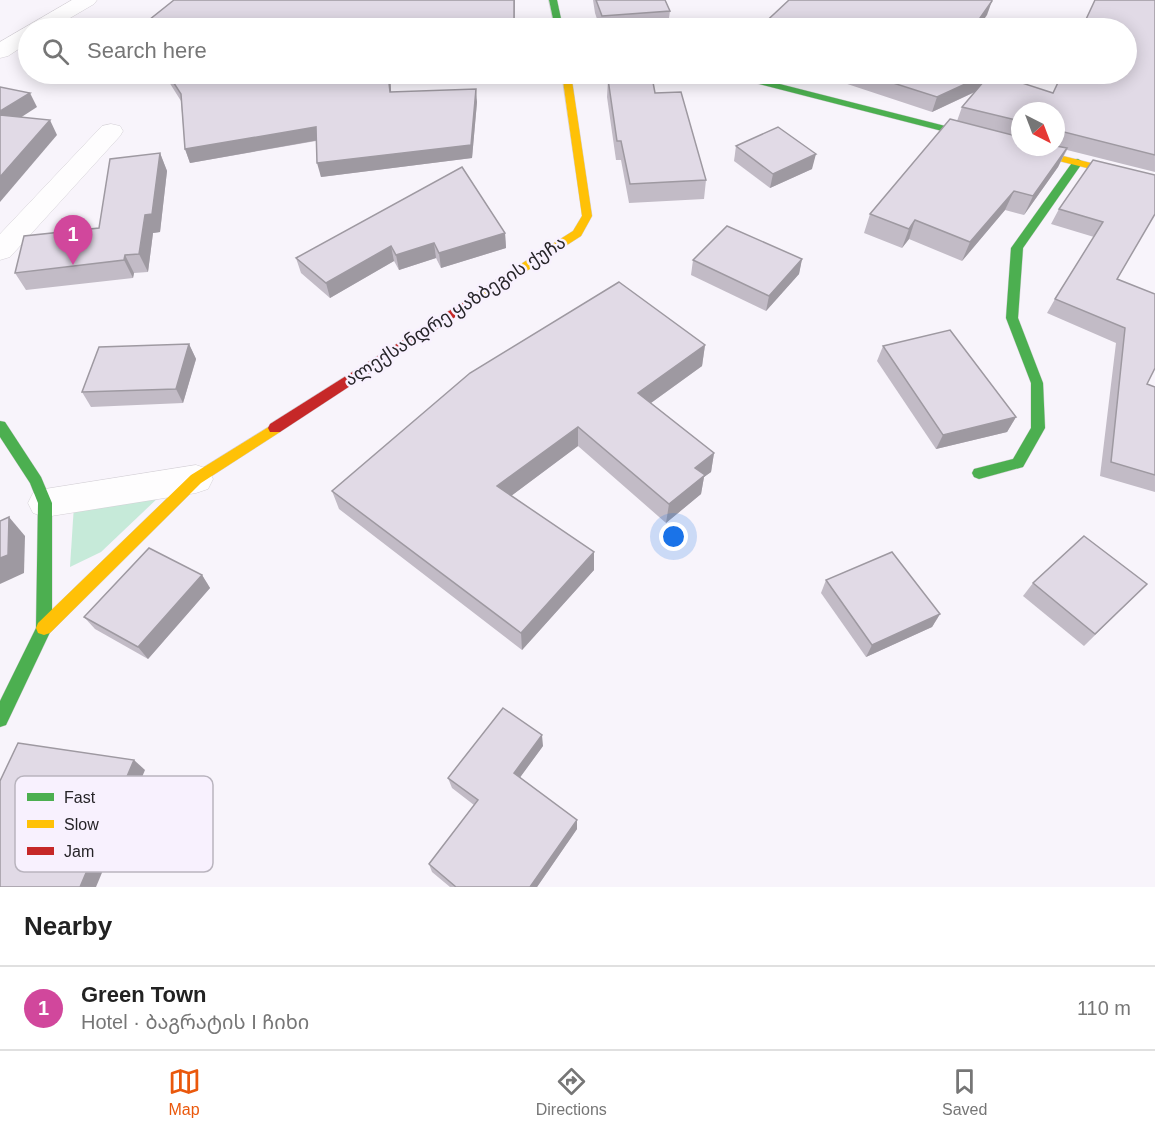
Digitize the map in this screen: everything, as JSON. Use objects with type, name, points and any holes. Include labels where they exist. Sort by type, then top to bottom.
[{"type":"street","points":[[56,18],[87,0]]},
{"type":"street","points":[[553,0],[558,18]]},
{"type":"street","points":[[0,51],[18,40]]},
{"type":"street","name":"ალექსანდრე ყაზბეგის ქუჩა","points":[[44,628],[196,479],[577,233],[587,216],[567,84]]},
{"type":"street","points":[[770,84],[1155,183]]},
{"type":"street","points":[[0,251],[111,131]]},
{"type":"street","points":[[979,473],[1018,463],[1038,428],[1037,383],[1012,318],[1017,248],[1078,162]]},
{"type":"street","points":[[0,426],[36,481],[45,503],[44,628],[0,719]]},
{"type":"street","name":"ალექსანდრე ყაზბეგის ქუჩა","points":[[45,503],[196,479]]},
{"type":"green space","points":[[161,495],[101,552],[70,567],[74,505]]},
{"type":"building","points":[[174,0],[514,0],[514,18],[152,18]]},
{"type":"building","points":[[596,0],[665,0],[670,11],[602,16]]},
{"type":"building","points":[[789,0],[992,0],[980,18],[770,18]]},
{"type":"building","points":[[1095,0],[1155,0],[1155,155],[1065,132],[1065,102],[1011,102],[1011,119],[962,107],[982,84],[1025,84],[1053,93],[1057,84],[1137,84],[1137,18],[1087,18]]},
{"type":"building","points":[[174,84],[389,84],[390,92],[476,89],[471,145],[317,163],[316,127],[185,149],[181,94]]},
{"type":"building","points":[[609,84],[653,84],[655,93],[681,92],[706,180],[630,184],[621,141],[617,141]]},
{"type":"building","points":[[896,84],[965,84],[937,97]]},
{"type":"building","points":[[0,87],[30,93],[0,111]]},
{"type":"building","points":[[0,115],[50,120],[0,177]]},
{"type":"building","points":[[950,119],[1011,135],[1011,156],[1061,156],[1033,196],[1014,191],[970,242],[915,220],[909,229],[870,214]]},
{"type":"building","points":[[778,127],[816,154],[773,174],[736,146]]},
{"type":"building","points":[[160,153],[152,214],[145,215],[139,254],[125,255],[124,260],[15,273],[24,236],[99,228],[110,159]]},
{"type":"building","points":[[1093,160],[1155,175],[1155,214],[1117,279],[1155,294],[1155,368],[1147,384],[1155,387],[1155,475],[1111,462],[1125,328],[1055,299],[1103,222],[1059,209]]},
{"type":"building","points":[[462,167],[505,233],[439,253],[434,243],[396,255],[391,246],[326,283],[296,258]]},
{"type":"building","points":[[727,226],[802,259],[769,296],[693,260]]},
{"type":"building","points":[[619,282],[705,345],[638,393],[714,453],[695,468],[705,475],[669,504],[578,427],[497,486],[594,552],[521,633],[332,491],[470,373]]},
{"type":"building","points":[[950,330],[1016,417],[943,435],[883,346]]},
{"type":"building","points":[[189,344],[176,389],[82,392],[99,347]]},
{"type":"building","points":[[9,517],[8,555],[0,558],[0,521]]},
{"type":"building","points":[[1084,536],[1147,584],[1095,634],[1033,583]]},
{"type":"building","points":[[149,548],[202,575],[138,647],[84,617]]},
{"type":"building","points":[[892,552],[940,614],[872,645],[826,580]]},
{"type":"building","points":[[503,708],[542,735],[514,773],[577,820],[530,887],[456,887],[429,864],[478,800],[448,778]]},
{"type":"building","points":[[18,743],[134,760],[127,776],[15,776],[15,872],[86,872],[80,887],[0,887],[0,781]]},
{"type":"traffic: fast","points":[[553,0],[557,18]]},
{"type":"traffic: fast","points":[[770,84],[1059,158]]},
{"type":"traffic: fast","points":[[979,473],[1018,463],[1038,428],[1037,383],[1012,318],[1017,248],[1078,162]]},
{"type":"traffic: fast","points":[[0,426],[36,481],[45,503],[44,628],[0,719]]},
{"type":"traffic: slow","points":[[468,303],[577,233],[587,216],[567,84]]},
{"type":"traffic: slow","points":[[1059,158],[1155,182]]},
{"type":"traffic: slow","points":[[44,628],[196,479],[275,428]]},
{"type":"traffic: jam","points":[[275,428],[468,303]]},
{"type":"place","name":"Green Town","points":[[73,265]]}]
